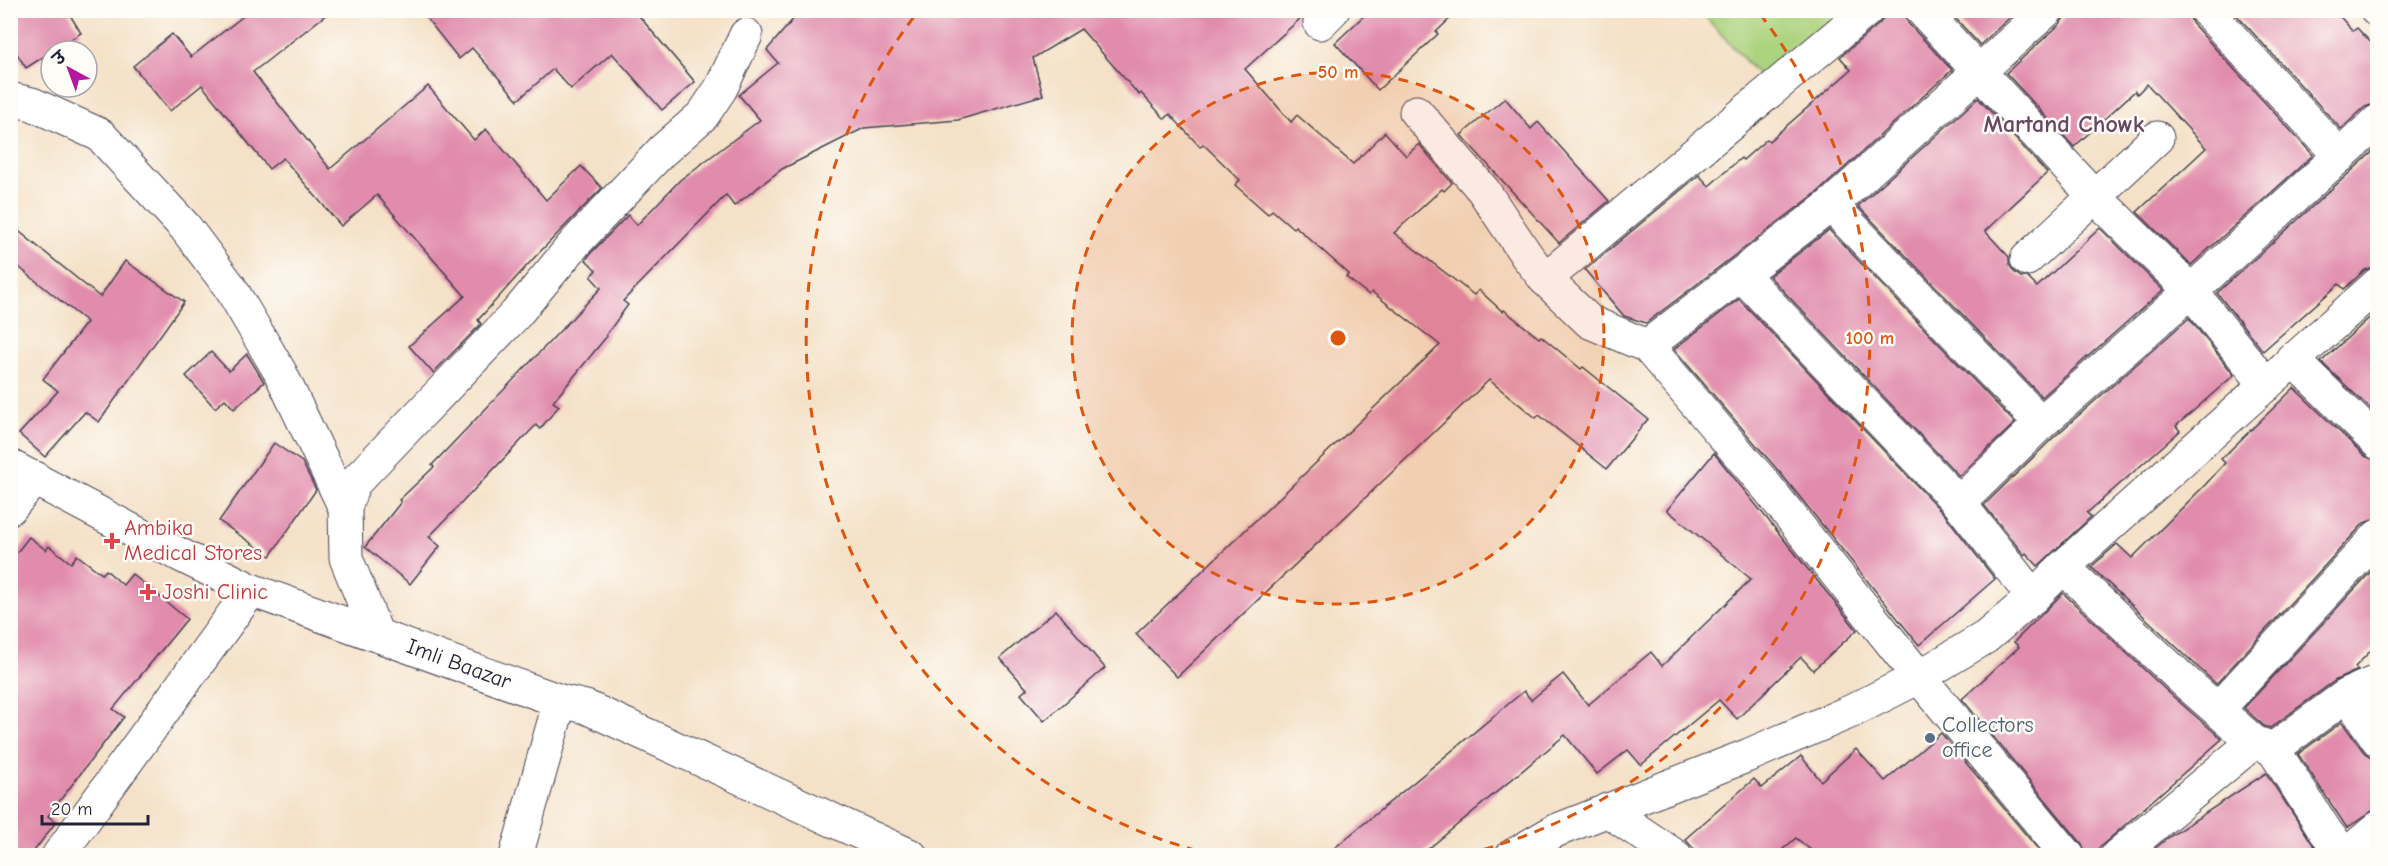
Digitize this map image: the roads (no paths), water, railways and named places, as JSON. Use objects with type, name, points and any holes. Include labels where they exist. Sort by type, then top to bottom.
[{"type":"street","points":[[1545,279],[1867,10]]},
{"type":"street","points":[[1922,10],[2094,196],[2191,291],[2266,385]]},
{"type":"street","points":[[1647,346],[1831,205],[2047,10]]},
{"type":"street","points":[[2206,10],[2340,156]]},
{"type":"street","points":[[377,635],[346,558],[345,508],[353,484],[516,314],[576,242],[662,151],[703,115],[721,88],[746,34]]},
{"type":"street","points":[[10,99],[32,104],[100,135],[185,227],[230,287],[280,372],[345,508]]},
{"type":"street","points":[[1416,112],[1484,190],[1527,256],[1545,279],[1590,322],[1647,346],[1767,488],[1919,677],[2068,855]]},
{"type":"street","points":[[1959,503],[2041,423],[2191,291],[2378,121]]},
{"type":"street","points":[[2027,259],[2157,138]]},
{"type":"street","points":[[1831,205],[2041,423]]},
{"type":"street","points":[[1741,274],[1959,503],[2032,597]]},
{"type":"street","points":[[1512,855],[1555,831],[1759,751],[1852,711],[1919,677],[1986,637],[2292,359],[2378,284]]},
{"type":"street","points":[[2292,359],[2373,430]]},
{"type":"street","points":[[10,508],[22,472]]},
{"type":"street","name":"Imli Baazar","points":[[22,472],[148,539],[251,590],[560,701],[586,707],[911,855]]},
{"type":"street","points":[[2218,709],[2378,536]]},
{"type":"street","points":[[2063,567],[2182,679],[2264,745],[2345,855],[2378,828]]},
{"type":"street","points":[[58,855],[251,590]]},
{"type":"street","points":[[2117,855],[2264,745],[2347,695],[2378,681]]},
{"type":"street","points":[[2347,695],[2378,740]]},
{"type":"street","points":[[516,855],[560,701]]},
{"type":"street","points":[[1607,810],[1675,855]]},
{"type":"place","name":"Ambika Medical Stores","points":[[112,541]]},
{"type":"place","name":"Joshi Clinic","points":[[148,592]]},
{"type":"place","name":"Collectors office","points":[[1930,738]]},
{"type":"district","name":"Martand Chowk","points":[[2064,124]]}]
